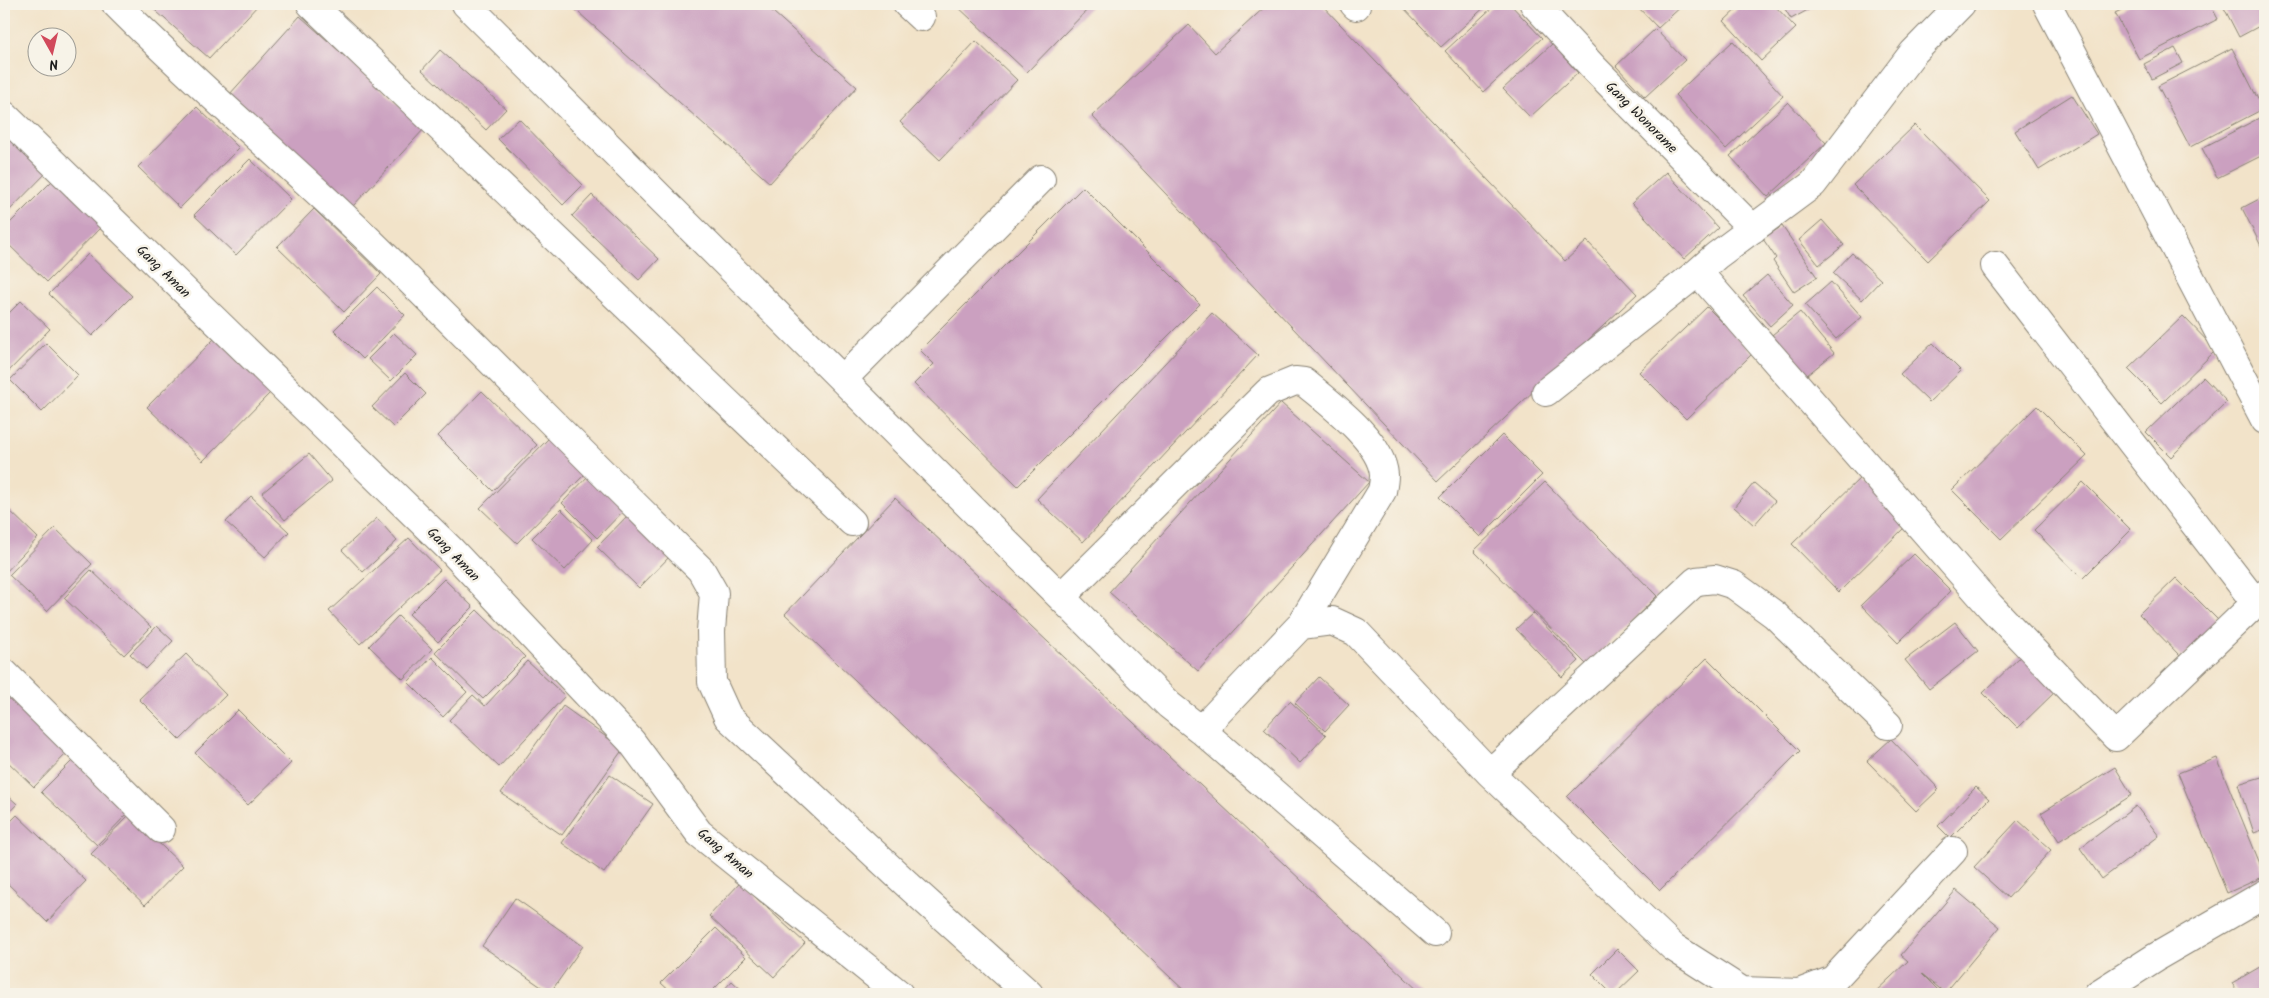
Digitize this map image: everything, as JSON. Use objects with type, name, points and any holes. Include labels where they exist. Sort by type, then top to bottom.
[{"type":"street","points":[[116,4],[152,41],[378,249],[567,440],[701,570],[714,593],[711,631],[712,682],[728,717],[1028,994]]},
{"type":"street","points":[[310,4],[852,522]]},
{"type":"street","points":[[466,4],[1169,705],[1201,730],[1435,933]]},
{"type":"street","name":"Gang Wonorame","points":[[1534,4],[1594,68],[1753,229]]},
{"type":"street","points":[[1546,392],[1813,184],[1913,53],[1961,4]]},
{"type":"street","points":[[2047,4],[2265,420]]},
{"type":"street","name":"Gang Aman","points":[[4,115],[450,549],[631,741],[699,833],[899,994]]},
{"type":"street","points":[[843,379],[1041,179]]},
{"type":"street","points":[[1698,272],[1990,606],[2116,736],[2260,598],[1995,266]]},
{"type":"street","points":[[1061,597],[1268,392],[1295,381],[1304,382],[1361,431],[1380,459],[1384,474],[1382,490],[1301,625],[1201,730]]},
{"type":"street","points":[[1490,773],[1696,582],[1715,579],[1734,585],[1775,615],[1888,724]]},
{"type":"street","points":[[1301,625],[1332,621],[1356,632],[1490,773],[1673,947],[1742,991],[1799,993],[1833,980],[1953,851]]},
{"type":"street","points":[[4,673],[161,829]]},
{"type":"street","points":[[2106,992],[2265,894]]},
{"type":"building","points":[[148,4],[259,4],[209,58]]},
{"type":"building","points":[[569,4],[764,4],[857,87],[770,183]]},
{"type":"building","points":[[955,4],[1093,4],[1027,72]]},
{"type":"building","points":[[1268,4],[1321,4],[1565,261],[1587,241],[1637,294],[1438,481],[1092,116],[1189,25],[1215,53]]},
{"type":"building","points":[[1400,4],[1488,4],[1441,47]]},
{"type":"building","points":[[1496,4],[1510,4],[1542,38],[1483,92],[1445,51]]},
{"type":"building","points":[[1635,4],[1684,4],[1658,28]]},
{"type":"building","points":[[1742,4],[1773,4],[1796,28],[1761,61],[1724,21]]},
{"type":"building","points":[[1782,4],[1819,4],[1791,19]]},
{"type":"building","points":[[2133,4],[2210,4],[2218,19],[2139,59],[2115,13]]},
{"type":"building","points":[[2222,4],[2265,4],[2265,23],[2239,37]]},
{"type":"building","points":[[300,16],[425,128],[353,206],[229,95]]},
{"type":"building","points":[[1655,29],[1685,60],[1645,97],[1616,66]]},
{"type":"building","points":[[976,41],[1017,80],[940,160],[900,122]]},
{"type":"building","points":[[1733,41],[1783,96],[1726,149],[1675,95]]},
{"type":"building","points":[[1552,44],[1578,73],[1530,117],[1503,89]]},
{"type":"building","points":[[2175,48],[2183,63],[2152,79],[2144,64]]},
{"type":"building","points":[[2232,48],[2263,109],[2190,147],[2158,86]]},
{"type":"building","points":[[440,50],[506,109],[486,130],[422,70]]},
{"type":"building","points":[[2072,95],[2097,134],[2039,170],[2015,131]]},
{"type":"building","points":[[1788,102],[1826,143],[1768,197],[1730,156]]},
{"type":"building","points":[[197,107],[239,148],[180,208],[138,167]]},
{"type":"building","points":[[2261,117],[2265,126],[2265,154],[2217,178],[2202,148]]},
{"type":"building","points":[[519,119],[583,185],[563,205],[498,139]]},
{"type":"building","points":[[1915,125],[1990,201],[1928,261],[1853,185]]},
{"type":"building","points":[[18,130],[54,165],[4,216],[4,145]]},
{"type":"building","points":[[250,159],[291,199],[236,255],[194,215]]},
{"type":"building","points":[[1666,172],[1718,228],[1684,259],[1632,203]]},
{"type":"building","points":[[57,176],[105,223],[47,282],[4,240],[4,229]]},
{"type":"building","points":[[1083,187],[1200,304],[1018,486],[914,384],[934,364],[920,350]]},
{"type":"building","points":[[592,195],[659,259],[639,280],[572,216]]},
{"type":"building","points":[[2265,196],[2265,254],[2242,208]]},
{"type":"building","points":[[314,209],[381,274],[344,312],[277,247]]},
{"type":"building","points":[[1822,220],[1844,245],[1819,265],[1799,240]]},
{"type":"building","points":[[1782,226],[1817,277],[1794,292],[1773,261],[1776,258],[1763,239]]},
{"type":"building","points":[[1852,253],[1881,280],[1862,300],[1833,273]]},
{"type":"building","points":[[88,254],[132,296],[92,336],[49,294]]},
{"type":"building","points":[[1767,275],[1793,305],[1770,326],[1743,296]]},
{"type":"building","points":[[1831,282],[1862,317],[1836,339],[1805,305]]},
{"type":"building","points":[[377,287],[405,315],[363,359],[334,330]]},
{"type":"building","points":[[21,301],[50,329],[4,376],[4,318]]},
{"type":"building","points":[[1707,307],[1753,353],[1686,419],[1639,372]]},
{"type":"building","points":[[1800,312],[1834,353],[1801,380],[1767,339]]},
{"type":"building","points":[[1212,313],[1258,355],[1083,542],[1037,499]]},
{"type":"building","points":[[2183,316],[2216,350],[2162,403],[2128,369]]},
{"type":"building","points":[[394,333],[417,355],[391,381],[368,359]]},
{"type":"building","points":[[216,337],[272,391],[203,461],[147,407]]},
{"type":"building","points":[[46,343],[78,375],[42,412],[10,380]]},
{"type":"building","points":[[1933,343],[1961,371],[1929,402],[1900,374]]},
{"type":"building","points":[[405,373],[426,394],[393,427],[372,407]]},
{"type":"building","points":[[2203,377],[2227,402],[2171,457],[2146,432]]},
{"type":"building","points":[[482,391],[537,445],[493,491],[438,436]]},
{"type":"building","points":[[1281,403],[1369,482],[1198,671],[1109,592]]},
{"type":"building","points":[[2037,406],[2087,456],[2001,539],[1952,490]]},
{"type":"building","points":[[552,435],[588,471],[517,543],[480,508]]},
{"type":"building","points":[[1502,435],[1542,475],[1480,537],[1440,497]]},
{"type":"building","points":[[309,454],[332,481],[285,520],[262,493]]},
{"type":"building","points":[[592,472],[628,506],[597,538],[562,503]]},
{"type":"building","points":[[1862,476],[1909,523],[1839,592],[1792,544]]},
{"type":"building","points":[[1545,482],[1657,596],[1587,665],[1474,551]]},
{"type":"building","points":[[2083,482],[2131,530],[2082,579],[2034,530]]},
{"type":"building","points":[[1754,483],[1775,501],[1754,525],[1734,507]]},
{"type":"building","points":[[251,496],[289,532],[265,557],[226,522]]},
{"type":"building","points":[[895,498],[1422,994],[1188,994],[785,614]]},
{"type":"building","points":[[4,505],[38,538],[4,574]]},
{"type":"building","points":[[561,509],[593,540],[565,570],[532,538]]},
{"type":"building","points":[[632,511],[674,552],[639,588],[597,547]]},
{"type":"building","points":[[377,518],[397,541],[363,572],[342,550]]},
{"type":"building","points":[[55,528],[92,564],[47,611],[9,575]]},
{"type":"building","points":[[409,538],[440,570],[360,644],[329,611]]},
{"type":"building","points":[[1914,554],[1951,591],[1898,643],[1861,605]]},
{"type":"building","points":[[91,570],[151,627],[124,655],[64,598]]},
{"type":"building","points":[[2176,578],[2219,621],[2182,658],[2139,614]]},
{"type":"building","points":[[444,579],[473,607],[438,642],[409,614]]},
{"type":"building","points":[[477,610],[525,657],[483,699],[435,652]]},
{"type":"building","points":[[1533,613],[1579,661],[1562,677],[1516,629]]},
{"type":"building","points":[[398,616],[432,649],[403,679],[369,646]]},
{"type":"building","points":[[1955,622],[1978,651],[1929,689],[1905,660]]},
{"type":"building","points":[[157,626],[173,641],[146,669],[130,654]]},
{"type":"building","points":[[2024,653],[2058,689],[2018,728],[1983,693]]},
{"type":"building","points":[[186,654],[226,695],[180,740],[139,699]]},
{"type":"building","points":[[432,657],[467,692],[443,717],[408,682]]},
{"type":"building","points":[[1707,658],[1800,751],[1660,890],[1567,797]]},
{"type":"building","points":[[527,661],[565,696],[499,767],[449,720],[473,695],[485,706]]},
{"type":"building","points":[[1319,677],[1349,705],[1325,731],[1295,703]]},
{"type":"building","points":[[11,693],[70,750],[34,787],[4,758],[4,700]]},
{"type":"building","points":[[1290,701],[1326,735],[1300,763],[1264,729]]},
{"type":"building","points":[[563,706],[623,749],[562,835],[501,793]]},
{"type":"building","points":[[238,710],[291,763],[248,805],[195,753]]},
{"type":"building","points":[[1891,739],[1939,789],[1916,811],[1867,761]]},
{"type":"building","points":[[2217,758],[2265,876],[2227,893],[2178,773]]},
{"type":"building","points":[[74,759],[129,812],[97,845],[41,792]]},
{"type":"building","points":[[2115,767],[2132,795],[2059,841],[2041,813]]},
{"type":"building","points":[[610,775],[653,804],[604,873],[562,843]]},
{"type":"building","points":[[2265,776],[2265,829],[2254,833],[2238,784]]},
{"type":"building","points":[[1976,787],[1989,799],[1950,838],[1938,826]]},
{"type":"building","points":[[4,792],[17,804],[4,818]]},
{"type":"building","points":[[2136,806],[2159,836],[2102,879],[2080,848]]},
{"type":"building","points":[[17,815],[86,881],[47,922],[4,880],[4,828]]},
{"type":"building","points":[[129,815],[183,866],[145,905],[91,854]]},
{"type":"building","points":[[2018,820],[2051,850],[2008,898],[1974,867]]},
{"type":"building","points":[[740,883],[805,943],[774,977],[709,916]]},
{"type":"building","points":[[1956,890],[2000,927],[1945,993],[1922,974],[1942,994],[1873,994],[1908,961],[1901,955]]},
{"type":"building","points":[[515,898],[583,946],[550,993],[482,946]]},
{"type":"building","points":[[716,928],[746,957],[709,994],[673,994],[661,983]]},
{"type":"building","points":[[1617,949],[1639,971],[1615,994],[1612,994],[1592,974]]},
{"type":"building","points":[[2265,964],[2265,994],[2238,994],[2232,983]]},
{"type":"building","points":[[732,981],[746,994],[720,994]]}]
